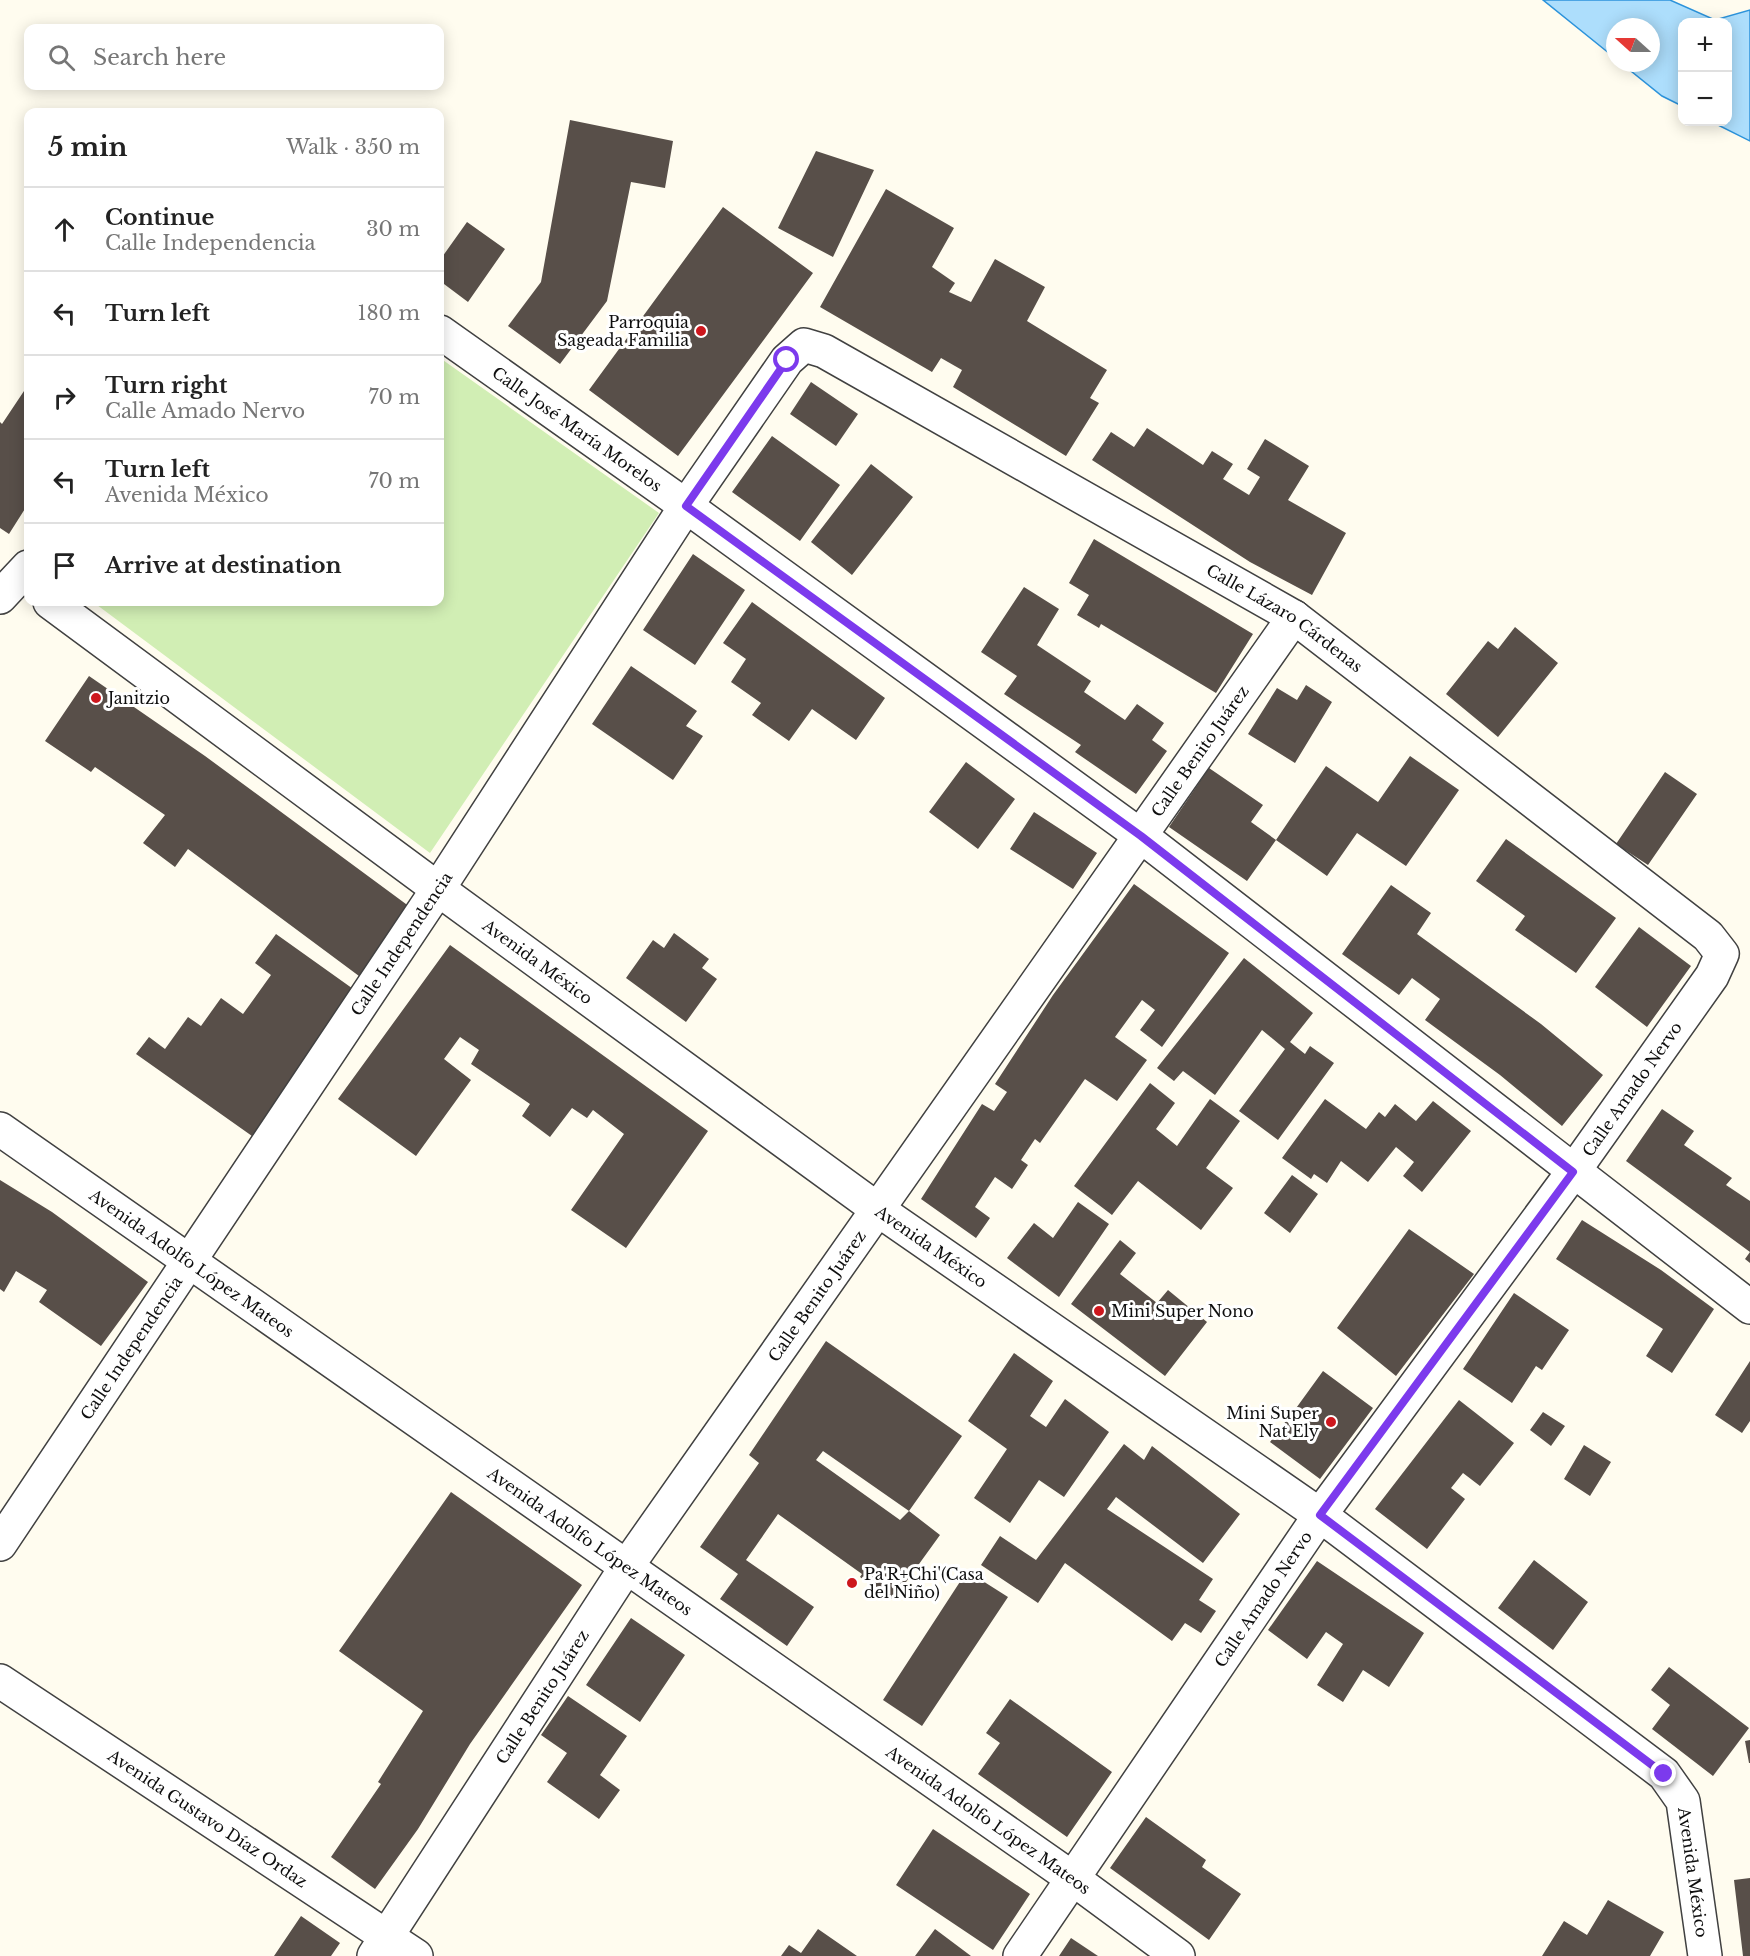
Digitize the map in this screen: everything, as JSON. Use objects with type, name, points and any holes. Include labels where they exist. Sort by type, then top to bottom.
[{"type":"street","name":"Calle José María Morelos","points":[[444,335],[686,506],[1141,836],[1573,1172],[1750,1306]]},
{"type":"street","name":"Calle Independencia","points":[[0,1544],[438,889],[686,506],[787,360],[804,345]]},
{"type":"street","name":"Calle Lázaro Cárdenas","points":[[804,345],[824,351],[1294,617],[1708,936],[1722,954]]},
{"type":"street","name":"Avenida México","points":[[55,606],[877,1209],[1320,1515],[1664,1774],[1683,1802],[1705,1956]]},
{"type":"street","name":"Calle Benito Juárez","points":[[381,1946],[627,1566],[1294,617]]},
{"type":"street","name":"Calle Amado Nervo","points":[[1020,1956],[1320,1515],[1573,1172],[1712,976],[1722,954]]},
{"type":"street","name":"Avenida Adolfo López Mateos","points":[[0,1129],[1072,1878],[1178,1956]]},
{"type":"street","name":"Avenida Gustavo Díaz Ordaz","points":[[0,1681],[381,1946],[416,1956]]},
{"type":"street","points":[[1680,1956],[1701,1923]]},
{"type":"green space","points":[[444,361],[659,513],[430,853],[98,606],[444,606]]},
{"type":"water","points":[[1543,0],[1670,0],[1710,18],[1678,18],[1678,104],[1662,96],[1632,72],[1660,72],[1660,18],[1606,18],[1606,51]]},
{"type":"water","points":[[1750,10],[1750,141],[1720,126],[1732,126],[1732,18],[1722,18]]},
{"type":"building","points":[[570,120],[673,141],[665,188],[631,182],[607,301],[560,364],[508,326],[541,282]]},
{"type":"building","points":[[816,151],[874,170],[833,257],[778,228]]},
{"type":"building","points":[[886,189],[954,228],[932,267],[955,283],[949,292],[971,302],[995,259],[1045,287],[1027,321],[1107,370],[1090,398],[1099,403],[1066,456],[953,387],[962,370],[941,358],[932,372],[820,307]]},
{"type":"building","name":"Parroquia Sageada Familia","points":[[723,207],[813,273],[678,456],[589,390]]},
{"type":"building","points":[[467,222],[505,249],[468,302],[444,284],[444,254]]},
{"type":"building","points":[[811,382],[858,414],[836,446],[790,414]]},
{"type":"building","points":[[24,391],[24,510],[9,534],[0,528],[0,422],[2,424]]},
{"type":"building","points":[[1147,428],[1203,465],[1212,451],[1233,464],[1223,479],[1249,495],[1260,477],[1247,469],[1265,439],[1309,466],[1288,500],[1346,533],[1312,595],[1250,562],[1092,460],[1111,432],[1134,447]]},
{"type":"building","points":[[772,436],[840,485],[800,541],[732,492]]},
{"type":"building","points":[[871,464],[913,497],[852,575],[811,542]]},
{"type":"building","points":[[1094,539],[1253,634],[1216,693],[1101,624],[1099,628],[1077,615],[1089,595],[1069,583]]},
{"type":"building","points":[[693,554],[745,590],[695,665],[643,630]]},
{"type":"building","points":[[1024,587],[1059,609],[1037,645],[1091,681],[1084,692],[1125,720],[1137,704],[1164,723],[1152,740],[1167,751],[1136,794],[1075,752],[1081,745],[1004,694],[1017,676],[981,652]]},
{"type":"building","points":[[752,602],[885,698],[856,740],[812,709],[789,741],[752,715],[761,703],[731,682],[746,659],[723,643]]},
{"type":"building","points":[[1515,627],[1558,663],[1498,737],[1446,694],[1488,641],[1498,649]]},
{"type":"building","points":[[631,666],[697,711],[686,726],[703,736],[673,780],[592,724]]},
{"type":"building","points":[[89,676],[205,756],[410,907],[359,976],[188,849],[175,867],[143,843],[165,815],[95,767],[91,772],[45,741]]},
{"type":"building","points":[[1306,685],[1332,702],[1295,763],[1248,734],[1277,688],[1297,700]]},
{"type":"building","points":[[1410,756],[1459,790],[1406,866],[1357,833],[1327,876],[1276,840],[1326,766],[1378,802]]},
{"type":"building","points":[[966,762],[1015,799],[978,849],[929,812]]},
{"type":"building","points":[[1209,768],[1263,805],[1251,822],[1276,840],[1247,881],[1169,827]]},
{"type":"building","points":[[1665,772],[1697,794],[1648,865],[1616,844]]},
{"type":"building","points":[[1034,812],[1097,853],[1073,889],[1010,849]]},
{"type":"building","points":[[1506,839],[1616,918],[1576,973],[1515,930],[1525,916],[1476,881]]},
{"type":"building","points":[[1134,884],[1229,953],[1162,1047],[1140,1030],[1155,1010],[1142,1000],[1115,1037],[1147,1060],[1117,1101],[1085,1079],[1040,1143],[1035,1139],[1021,1160],[1028,1165],[1012,1189],[995,1177],[975,1207],[990,1218],[976,1238],[921,1199],[982,1104],[994,1111],[1007,1092],[995,1084],[1053,995]]},
{"type":"building","points":[[1391,885],[1431,913],[1417,934],[1541,1024],[1603,1075],[1562,1126],[1500,1075],[1425,1020],[1440,999],[1412,978],[1399,995],[1342,954]]},
{"type":"building","points":[[1639,927],[1691,966],[1647,1027],[1595,987]]},
{"type":"building","points":[[674,933],[709,959],[702,968],[717,979],[686,1022],[626,978],[653,940],[664,948]]},
{"type":"building","points":[[276,934],[356,991],[252,1136],[136,1054],[149,1037],[165,1049],[188,1017],[201,1026],[221,998],[243,1014],[271,975],[255,963]]},
{"type":"building","points":[[450,945],[708,1131],[626,1248],[571,1210],[624,1134],[593,1110],[587,1118],[572,1108],[550,1137],[522,1116],[530,1104],[471,1064],[479,1050],[460,1037],[444,1059],[471,1080],[416,1156],[338,1099]]},
{"type":"building","points":[[1244,958],[1313,1013],[1290,1042],[1305,1054],[1310,1046],[1334,1063],[1278,1140],[1239,1111],[1285,1049],[1262,1030],[1215,1095],[1183,1071],[1174,1081],[1157,1068]]},
{"type":"building","points":[[1150,1083],[1175,1103],[1156,1129],[1177,1146],[1210,1099],[1240,1121],[1206,1168],[1233,1188],[1201,1230],[1138,1181],[1112,1215],[1074,1186]]},
{"type":"building","points":[[1325,1099],[1366,1129],[1379,1112],[1385,1117],[1395,1104],[1416,1121],[1433,1101],[1471,1131],[1422,1192],[1403,1176],[1414,1162],[1396,1147],[1368,1182],[1341,1161],[1327,1183],[1314,1174],[1311,1179],[1282,1158]]},
{"type":"building","points":[[1662,1109],[1694,1131],[1684,1145],[1732,1178],[1726,1185],[1750,1201],[1750,1252],[1626,1161]]},
{"type":"building","points":[[1292,1175],[1318,1194],[1290,1233],[1264,1213]]},
{"type":"building","points":[[0,1180],[52,1212],[148,1282],[101,1346],[39,1302],[47,1290],[16,1271],[4,1292],[0,1289]]},
{"type":"building","points":[[1078,1202],[1109,1224],[1059,1297],[1007,1258],[1034,1223],[1053,1238]]},
{"type":"building","points":[[1582,1220],[1661,1270],[1714,1309],[1672,1373],[1646,1356],[1663,1329],[1556,1259]]},
{"type":"building","points":[[1409,1229],[1474,1274],[1396,1376],[1337,1328]]},
{"type":"building","points":[[1120,1240],[1136,1253],[1120,1274],[1157,1303],[1168,1290],[1207,1322],[1165,1376],[1071,1304]]},
{"type":"building","points":[[1750,1252],[1750,1263],[1745,1259]]},
{"type":"building","points":[[1514,1293],[1569,1330],[1542,1370],[1536,1366],[1512,1403],[1463,1369]]},
{"type":"building","points":[[826,1341],[962,1436],[909,1511],[940,1535],[893,1600],[860,1577],[862,1574],[778,1514],[746,1560],[814,1607],[787,1646],[720,1599],[738,1574],[700,1547],[759,1463],[749,1455]],"holes":[[[823,1451],[909,1511],[900,1520],[816,1460]]]},
{"type":"building","points":[[1014,1353],[1053,1381],[1030,1416],[1046,1427],[1065,1399],[1109,1432],[1064,1497],[1039,1480],[1010,1523],[974,1498],[1007,1449],[968,1421]]},
{"type":"building","points":[[1750,1361],[1750,1421],[1742,1433],[1715,1415]]},
{"type":"building","points":[[1323,1371],[1373,1408],[1320,1479],[1270,1442],[1286,1421],[1297,1430],[1305,1419],[1294,1411]]},
{"type":"building","points":[[1459,1400],[1514,1443],[1480,1486],[1463,1473],[1451,1488],[1465,1499],[1427,1549],[1375,1509]]},
{"type":"building","points":[[1543,1412],[1565,1426],[1551,1446],[1530,1430]]},
{"type":"building","points":[[1124,1444],[1144,1460],[1152,1446],[1240,1514],[1203,1563],[1116,1497],[1107,1509],[1213,1579],[1199,1600],[1216,1611],[1201,1633],[1185,1623],[1172,1641],[1065,1563],[1038,1603],[981,1565],[1000,1536],[1036,1560]]},
{"type":"building","points":[[1584,1445],[1611,1462],[1590,1496],[1564,1479]]},
{"type":"building","points":[[451,1492],[582,1585],[470,1744],[418,1829],[375,1889],[331,1857],[381,1784],[378,1782],[423,1711],[339,1651]]},
{"type":"building","points":[[1534,1560],[1588,1602],[1553,1650],[1498,1608]]},
{"type":"building","points":[[1317,1561],[1424,1633],[1389,1687],[1363,1670],[1343,1702],[1317,1685],[1343,1644],[1326,1632],[1307,1659],[1268,1630]]},
{"type":"building","points":[[967,1571],[1008,1597],[922,1726],[883,1700]]},
{"type":"building","points":[[631,1618],[685,1655],[640,1722],[586,1685]]},
{"type":"building","points":[[1669,1667],[1749,1728],[1713,1776],[1652,1729],[1670,1705],[1651,1690]]},
{"type":"building","points":[[568,1696],[627,1736],[600,1775],[620,1790],[599,1819],[547,1782],[567,1753],[541,1735]]},
{"type":"building","points":[[1010,1699],[1112,1772],[1067,1837],[978,1774],[1000,1743],[986,1733]]},
{"type":"building","points":[[1750,1740],[1750,1763],[1749,1763],[1745,1741]]},
{"type":"building","points":[[1146,1817],[1206,1860],[1202,1867],[1241,1894],[1209,1940],[1110,1868]]},
{"type":"building","points":[[933,1829],[1030,1894],[993,1950],[896,1885]]},
{"type":"building","points":[[1750,1878],[1750,1956],[1743,1956],[1734,1880]]},
{"type":"building","points":[[1608,1900],[1664,1932],[1650,1956],[1542,1956],[1564,1921],[1587,1935]]},
{"type":"building","points":[[301,1916],[340,1943],[331,1956],[274,1956]]},
{"type":"building","points":[[818,1929],[857,1956],[781,1956],[789,1945],[801,1953]]},
{"type":"building","points":[[935,1929],[971,1956],[915,1956]]},
{"type":"building","points":[[1071,1938],[1098,1956],[1059,1956]]},
{"type":"place","name":"Parroquia Sageada Familia","points":[[701,331]]},
{"type":"place","name":"Janitzio","points":[[96,698]]},
{"type":"place","name":"Mini Super Nono","points":[[1099,1311]]},
{"type":"place","name":"Mini Super Nat Ely","points":[[1331,1422]]},
{"type":"place","name":"Pa'R+Chi'(Casa del Niño)","points":[[852,1583]]},
{"type":"route","points":[[787,360],[686,506],[1141,836],[1573,1172],[1320,1515],[1664,1774]]}]
